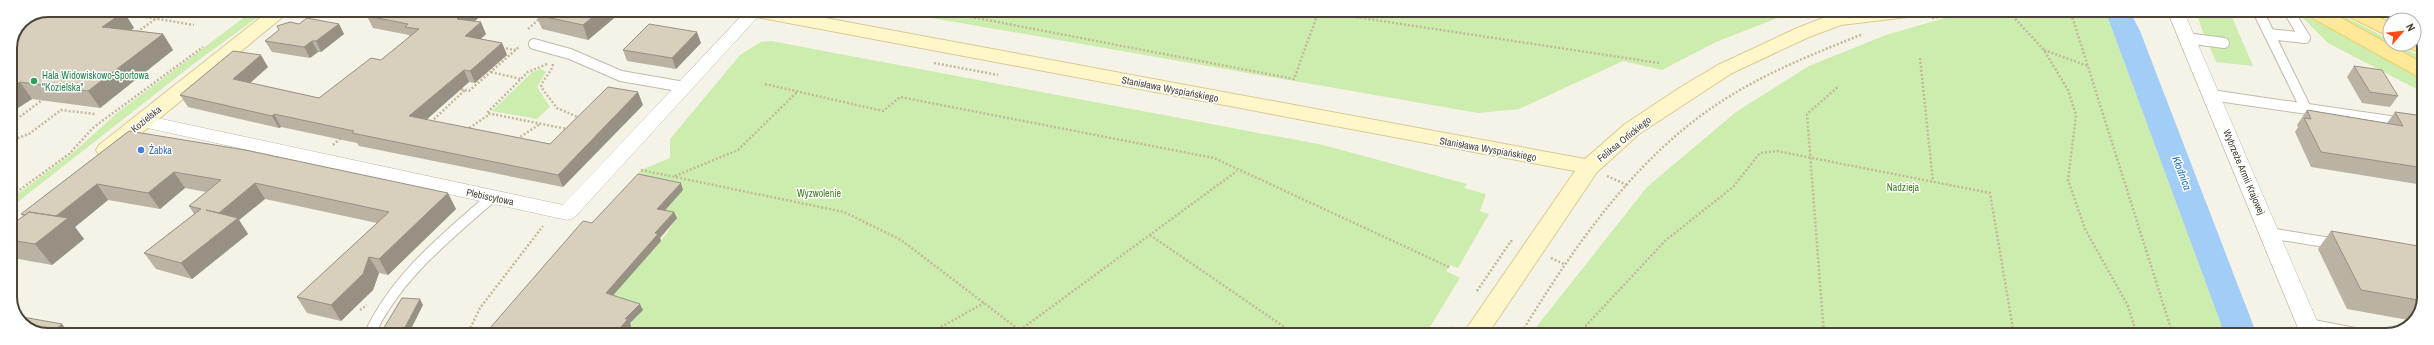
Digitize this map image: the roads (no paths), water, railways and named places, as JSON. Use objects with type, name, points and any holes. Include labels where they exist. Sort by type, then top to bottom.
[{"type":"main road","points":[[2325,17],[2417,68]]},
{"type":"main road","points":[[2364,17],[2382,27]]},
{"type":"street","name":"Kozielska","points":[[89,165],[274,17]]},
{"type":"street","name":"Plebiscytowa","points":[[143,121],[491,198],[567,213],[747,17]]},
{"type":"street","name":"Stanisława Wyspiańskiego","points":[[790,17],[1589,168]]},
{"type":"street","name":"Feliksa Orlickiego","points":[[1466,328],[1589,168],[1632,129],[1698,85],[1766,48],[1846,17]]},
{"type":"street","name":"Feliksa Orlickiego","points":[[1840,20],[1882,17]]},
{"type":"street","name":"Wybrzeże Armii Krajowej","points":[[2178,17],[2308,328]]},
{"type":"lane","points":[[2261,17],[2306,108]]},
{"type":"lane","points":[[2269,34],[2305,38],[2292,17]]},
{"type":"lane","points":[[2186,38],[2224,43]]},
{"type":"lane","points":[[534,44],[563,52],[621,76],[684,87]]},
{"type":"lane","points":[[2211,94],[2417,125]]},
{"type":"lane","points":[[373,328],[387,303],[412,270],[491,198]]},
{"type":"lane","points":[[2269,233],[2349,246]]},
{"type":"water","name":"Kłodnica","points":[[2108,17],[2133,17],[2140,31],[2254,328],[2222,328]]},
{"type":"place","name":"Hala Widowiskowo-Sportowa \"Kozielska\"","points":[[34,81]]},
{"type":"place","name":"Żabka","points":[[141,150]]},
{"type":"park label","name":"Nadzieja","points":[[1903,187]]},
{"type":"park label","name":"Wyzwolenie","points":[[819,193]]}]
